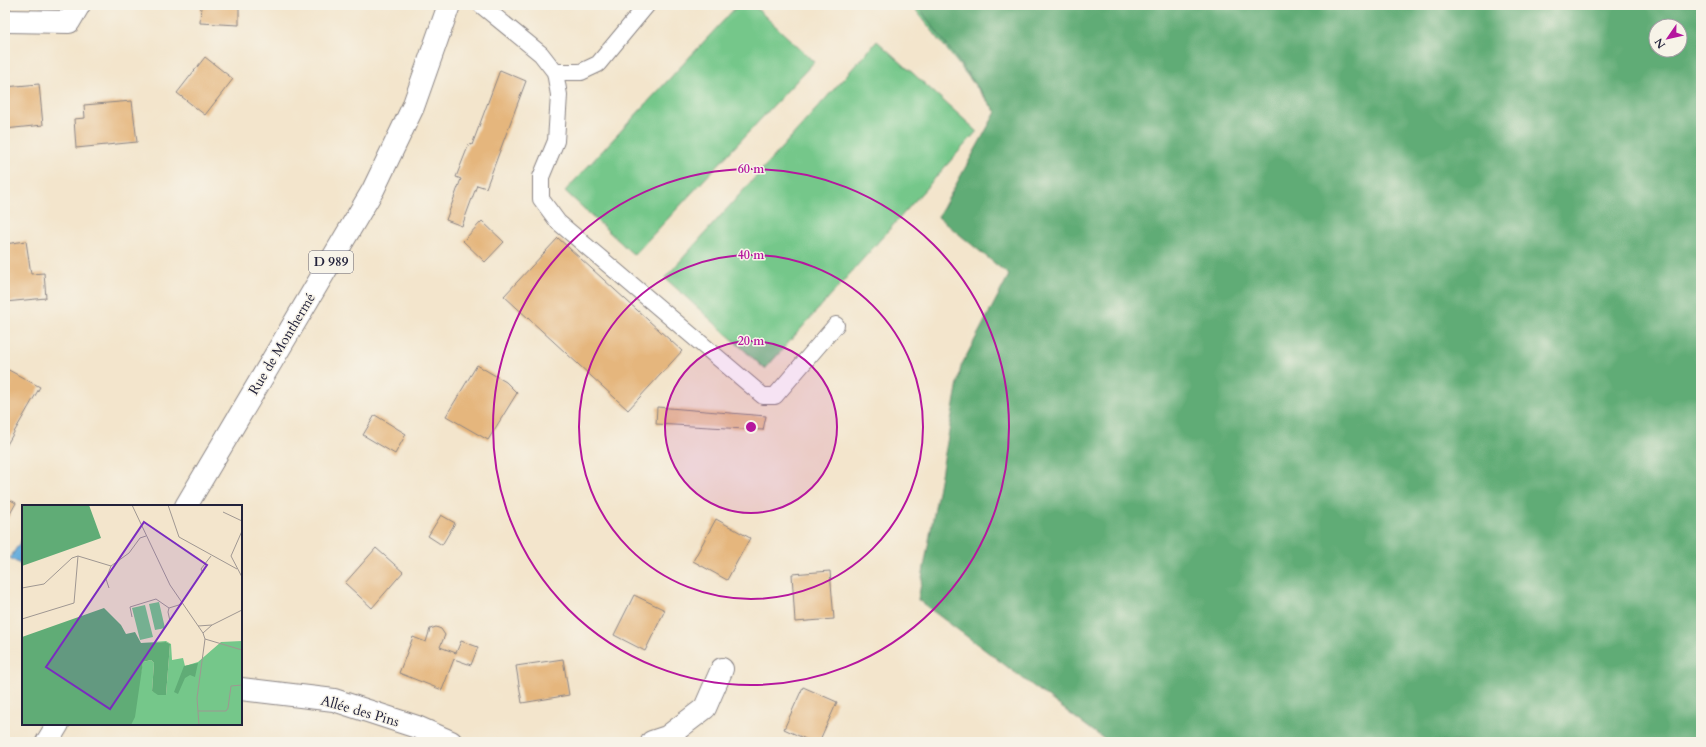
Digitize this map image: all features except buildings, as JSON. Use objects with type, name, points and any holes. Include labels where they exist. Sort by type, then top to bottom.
[{"type":"main road","points":[[5,21],[69,22],[79,5]]},
{"type":"main road","name":"Rue de Monthermé","points":[[187,505],[373,190],[413,107],[449,5]]},
{"type":"main road","points":[[652,742],[667,737],[705,708],[722,669]]},
{"type":"main road","name":"Allée des Pins","points":[[242,689],[334,700],[417,728],[451,742]]},
{"type":"main road","points":[[47,742],[57,725]]},
{"type":"lane","points":[[481,5],[541,54],[555,72],[559,96],[556,141],[541,178],[541,199],[558,222],[763,396],[775,396],[836,324]]},
{"type":"lane","points":[[555,72],[581,72],[598,64],[647,5]]},
{"type":"green space","points":[[738,5],[753,5],[814,62],[634,255],[565,191]]},
{"type":"green space","points":[[912,5],[917,5],[996,112]]},
{"type":"green space","points":[[917,5],[1701,5],[1701,742],[1108,742],[918,600],[961,366],[1009,275],[938,217],[996,112]]},
{"type":"green space","points":[[877,41],[977,131],[765,369],[665,278]]},
{"type":"water","points":[[22,540],[22,565],[10,558]]}]
